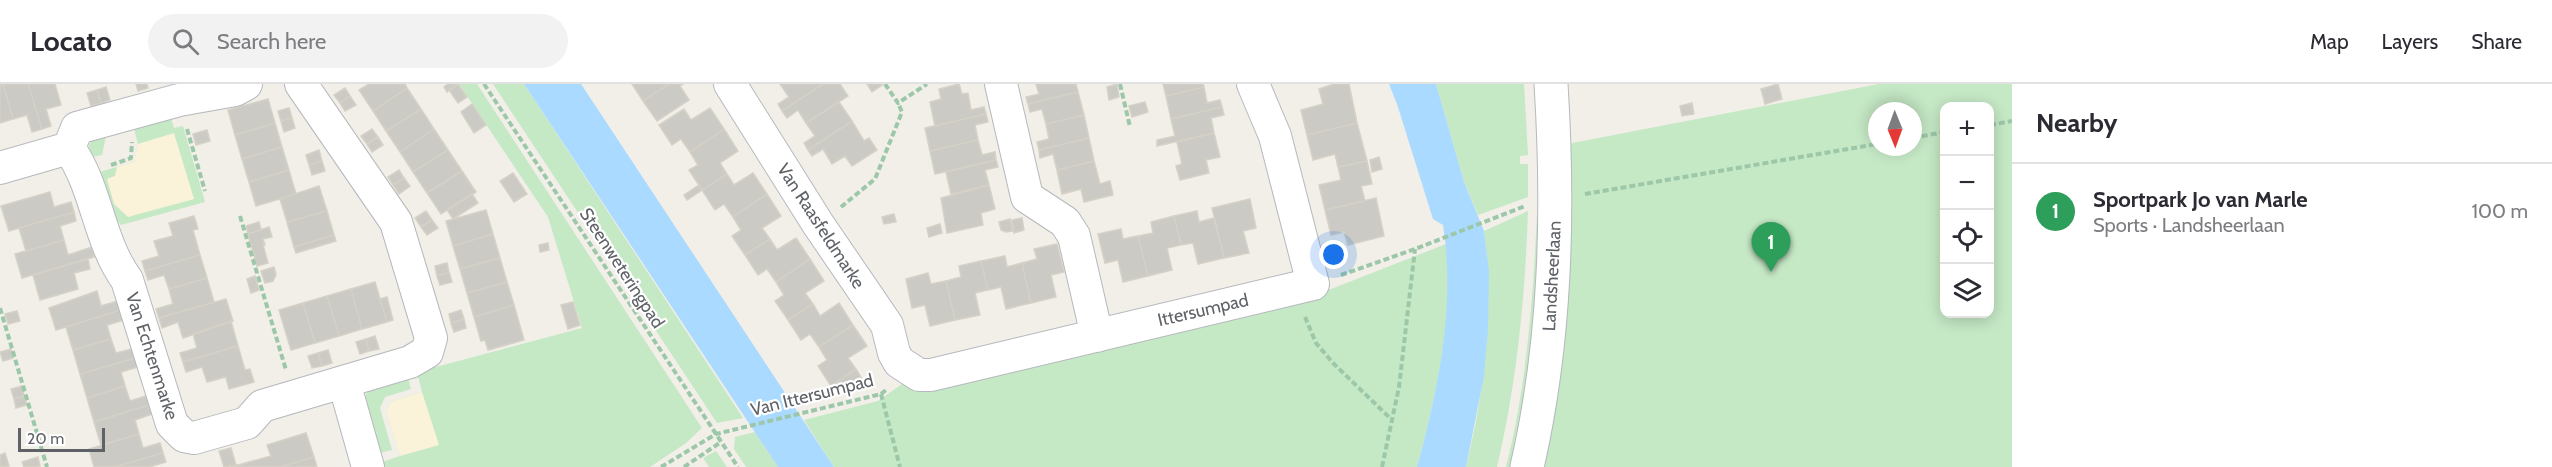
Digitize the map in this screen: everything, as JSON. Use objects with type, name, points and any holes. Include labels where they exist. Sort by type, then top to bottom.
[{"type":"street","points":[[0,168],[77,160],[77,128],[179,100],[235,90],[246,84]]},
{"type":"street","name":"Van Echtenmarke","points":[[77,160],[114,262],[128,279],[172,424],[184,436],[194,438],[247,423],[262,406],[410,362],[428,352],[431,338],[396,222],[301,84]]},
{"type":"street","name":"Van Raasfeldmarke","points":[[730,84],[818,224],[887,325],[894,353],[907,368]]},
{"type":"street","points":[[1001,84],[1027,197],[1065,222],[1074,236],[1096,336]]},
{"type":"street","points":[[1253,84],[1275,136],[1304,286]]},
{"type":"street","name":"Landsheerlaan","points":[[1527,467],[1549,340],[1556,168],[1551,84]]},
{"type":"street","name":"Ittersumpad","points":[[907,368],[919,375],[931,375],[1304,286]]},
{"type":"street","points":[[344,382],[368,467]]},
{"type":"path","name":"Steenweteringpad","points":[[484,84],[738,467]]},
{"type":"path","points":[[818,224],[875,179],[902,112],[885,84]]},
{"type":"path","points":[[898,103],[927,84]]},
{"type":"path","points":[[1120,84],[1130,127]]},
{"type":"path","points":[[179,100],[205,191]]},
{"type":"path","points":[[77,160],[131,158],[133,148],[126,115]]},
{"type":"path","points":[[1994,124],[2012,121]]},
{"type":"path","points":[[1922,136],[1940,133]]},
{"type":"path","points":[[1554,201],[1868,146]]},
{"type":"path","points":[[240,216],[294,396]]},
{"type":"path","points":[[1392,421],[1316,343],[1304,286],[1415,249],[1493,217]]},
{"type":"path","points":[[1382,467],[1400,387],[1415,249]]},
{"type":"path","points":[[0,308],[47,467]]},
{"type":"path","name":"Van Ittersumpad","points":[[661,467],[716,434],[741,426],[881,394],[907,368]]},
{"type":"path","points":[[881,394],[900,467]]},
{"type":"path","points":[[684,467],[721,442]]},
{"type":"green space","points":[[459,84],[477,84],[702,428],[686,443],[650,467],[380,467],[379,463],[400,456],[386,411],[391,402],[422,392],[417,372],[582,328],[548,217]]},
{"type":"green space","points":[[493,84],[524,84],[743,418],[717,423]]},
{"type":"green space","points":[[1436,84],[1524,84],[1528,155],[1520,156],[1520,164],[1528,164],[1528,197],[1478,215],[1464,182]]},
{"type":"green space","points":[[1879,84],[2012,84],[2012,467],[1537,467],[1567,144]]},
{"type":"green space","points":[[171,118],[174,128],[183,126],[205,202],[121,225],[109,211],[96,173],[134,162],[138,144],[132,121]]},
{"type":"green space","points":[[125,131],[106,136],[102,155],[92,157],[89,146],[95,132]]},
{"type":"green space","points":[[1528,211],[1519,340],[1510,403],[1497,467],[1466,467],[1473,438],[1486,350],[1488,291],[1484,231]]},
{"type":"green space","points":[[1537,214],[1542,218],[1544,251],[1514,467],[1506,467],[1519,404],[1528,341]]},
{"type":"green space","points":[[1446,244],[1448,299],[1446,327],[1436,386],[1417,467],[834,467],[804,420],[878,401],[909,379],[1321,293]]},
{"type":"green space","points":[[407,374],[411,389],[385,397],[380,408],[392,450],[376,454],[365,419],[364,401],[367,393],[379,383]]},
{"type":"green space","points":[[755,432],[778,467],[746,467],[734,449],[735,437]]},
{"type":"green space","points":[[716,451],[727,467],[709,467],[703,458]]},
{"type":"sand","points":[[174,133],[194,199],[128,217],[114,204],[107,179],[115,176],[117,167],[134,162],[138,144]]},
{"type":"sand","points":[[422,392],[439,445],[400,456],[386,411],[391,402]]},
{"type":"water","points":[[524,84],[581,84],[834,467],[778,467]]},
{"type":"water","points":[[1389,84],[1436,84],[1464,182],[1484,231],[1489,272],[1488,329],[1484,376],[1466,467],[1417,467],[1432,408],[1443,347],[1447,286],[1446,255],[1443,225],[1433,219]]},
{"type":"building","points":[[0,84],[3,84],[13,119],[0,123]]},
{"type":"building","points":[[3,84],[28,84],[42,129],[32,132],[27,115],[13,119]]},
{"type":"building","points":[[28,84],[55,84],[61,105],[46,109],[51,126],[42,129]]},
{"type":"building","points":[[136,84],[147,84],[148,88],[138,91]]},
{"type":"building","points":[[369,84],[405,84],[407,88],[373,111],[359,90]]},
{"type":"building","points":[[448,84],[458,84],[447,92],[444,87]]},
{"type":"building","points":[[458,84],[467,97],[458,103],[449,90]]},
{"type":"building","points":[[632,84],[669,84],[643,101]]},
{"type":"building","points":[[669,84],[683,84],[680,86],[689,100],[657,121],[643,101]]},
{"type":"building","points":[[780,84],[823,84],[782,111],[778,104],[789,97]]},
{"type":"building","points":[[823,84],[840,84],[848,96],[806,123],[798,110],[787,118],[782,111]]},
{"type":"building","points":[[867,84],[882,84],[882,85],[872,92]]},
{"type":"building","points":[[959,84],[962,94],[968,93],[971,110],[984,107],[986,114],[935,126],[930,102],[941,99],[939,89]]},
{"type":"building","points":[[1036,84],[1076,84],[1078,92],[1028,104],[1026,97],[1039,94]]},
{"type":"building","points":[[1117,84],[1119,97],[1109,100],[1107,87]]},
{"type":"building","points":[[1163,84],[1203,84],[1204,87],[1166,96]]},
{"type":"building","points":[[1334,84],[1349,84],[1357,123],[1307,135],[1301,110],[1323,104],[1319,89]]},
{"type":"building","points":[[1778,84],[1782,99],[1765,104],[1761,89]]},
{"type":"building","points":[[106,87],[110,100],[101,103],[97,90]]},
{"type":"building","points":[[1204,87],[1207,103],[1220,100],[1222,107],[1171,119],[1166,96]]},
{"type":"building","points":[[345,88],[350,96],[340,103],[334,95]]},
{"type":"building","points":[[407,88],[421,109],[386,131],[373,111]]},
{"type":"building","points":[[97,90],[101,103],[91,106],[87,93]]},
{"type":"building","points":[[1078,92],[1084,115],[1046,124],[1042,109],[1030,112],[1028,104]]},
{"type":"building","points":[[350,96],[356,105],[345,111],[340,103]]},
{"type":"building","points":[[268,99],[275,123],[235,135],[228,110]]},
{"type":"building","points":[[839,102],[852,121],[808,150],[804,143],[815,136],[806,123]]},
{"type":"building","points":[[1145,102],[1148,112],[1132,117],[1129,106]]},
{"type":"building","points":[[1692,103],[1694,114],[1682,116],[1680,106]]},
{"type":"building","points":[[472,104],[486,125],[474,133],[461,112]]},
{"type":"building","points":[[1222,107],[1224,115],[1211,118],[1214,133],[1157,146],[1157,140],[1175,136],[1171,119]]},
{"type":"building","points":[[289,108],[292,118],[281,121],[278,111]]},
{"type":"building","points":[[710,108],[724,129],[690,152],[681,139],[672,145],[659,125],[684,109],[691,120]]},
{"type":"building","points":[[421,109],[434,129],[400,152],[386,131]]},
{"type":"building","points":[[986,114],[988,122],[975,125],[978,140],[930,151],[925,128]]},
{"type":"building","points":[[1084,115],[1089,138],[1039,150],[1037,142],[1049,139],[1046,124]]},
{"type":"building","points":[[292,118],[295,128],[284,132],[281,121]]},
{"type":"building","points":[[852,121],[864,141],[869,138],[877,150],[852,166],[845,156],[832,164],[823,149],[812,156],[808,150]]},
{"type":"building","points":[[275,123],[282,147],[242,159],[235,135]]},
{"type":"building","points":[[1357,123],[1367,161],[1338,167],[1335,154],[1313,160],[1307,135]]},
{"type":"building","points":[[372,129],[378,137],[367,144],[361,136]]},
{"type":"building","points":[[434,129],[448,150],[413,172],[400,152]]},
{"type":"building","points":[[724,129],[738,151],[720,163],[727,174],[702,190],[689,170],[698,165],[690,152]]},
{"type":"building","points":[[207,130],[210,141],[196,145],[193,134]]},
{"type":"building","points":[[1214,133],[1220,157],[1206,160],[1209,173],[1180,180],[1176,166],[1182,164],[1177,142]]},
{"type":"building","points":[[378,137],[383,145],[372,152],[367,144]]},
{"type":"building","points":[[1089,138],[1094,161],[1057,170],[1053,154],[1040,158],[1039,150]]},
{"type":"building","points":[[978,140],[982,155],[995,152],[996,160],[935,174],[930,151]]},
{"type":"building","points":[[282,147],[289,170],[249,182],[242,159]]},
{"type":"building","points":[[319,150],[322,161],[309,165],[306,155]]},
{"type":"building","points":[[448,150],[462,171],[427,193],[413,172]]},
{"type":"building","points":[[1379,157],[1382,169],[1372,172],[1370,160]]},
{"type":"building","points":[[996,160],[998,167],[985,170],[989,185],[951,194],[946,172]]},
{"type":"building","points":[[322,161],[325,171],[312,175],[309,165]]},
{"type":"building","points":[[1094,161],[1100,184],[1110,181],[1113,195],[1084,202],[1081,189],[1062,194],[1057,170]]},
{"type":"building","points":[[1367,161],[1372,184],[1361,186],[1365,201],[1325,210],[1319,185],[1341,180],[1338,167]]},
{"type":"building","points":[[289,170],[296,194],[256,206],[249,182]]},
{"type":"building","points":[[399,170],[404,178],[393,185],[388,177]]},
{"type":"building","points":[[462,171],[476,192],[441,214],[427,193]]},
{"type":"building","points":[[513,173],[527,194],[514,202],[500,181]]},
{"type":"building","points":[[753,173],[767,194],[733,217],[724,204],[715,210],[702,190],[727,174],[734,185]]},
{"type":"building","points":[[404,178],[410,186],[399,194],[393,185]]},
{"type":"building","points":[[699,185],[702,190],[687,200],[684,195]]},
{"type":"building","points":[[989,185],[995,209],[981,213],[983,225],[947,233],[941,198]]},
{"type":"building","points":[[319,186],[327,211],[287,222],[280,199]]},
{"type":"building","points":[[50,192],[54,207],[71,202],[74,212],[9,231],[1,206]]},
{"type":"building","points":[[472,194],[478,203],[453,219],[447,210]]},
{"type":"building","points":[[767,194],[781,216],[762,228],[770,239],[745,255],[732,236],[741,230],[733,217]]},
{"type":"building","points":[[1376,198],[1384,236],[1348,245],[1344,232],[1331,235],[1325,210]]},
{"type":"building","points":[[1250,199],[1256,228],[1243,231],[1249,253],[1224,258],[1212,208]]},
{"type":"building","points":[[486,210],[493,234],[453,246],[446,221]]},
{"type":"building","points":[[327,211],[334,235],[294,247],[287,222]]},
{"type":"building","points":[[426,211],[432,220],[421,227],[415,218]]},
{"type":"building","points":[[1197,211],[1199,222],[1214,218],[1224,258],[1198,264],[1193,243],[1181,245],[1174,216]]},
{"type":"building","points":[[74,212],[76,221],[60,226],[64,240],[26,251],[19,228]]},
{"type":"building","points":[[894,214],[896,222],[884,224],[882,217]]},
{"type":"building","points":[[194,216],[198,229],[193,230],[200,255],[145,271],[142,261],[159,256],[154,241],[173,236],[169,223]]},
{"type":"building","points":[[1174,216],[1181,245],[1167,248],[1172,270],[1148,276],[1138,236],[1153,233],[1151,222]]},
{"type":"building","points":[[1022,218],[1024,230],[1014,233],[1012,220]]},
{"type":"building","points":[[1010,219],[1013,231],[1001,230],[999,222]]},
{"type":"building","points":[[432,220],[438,228],[427,235],[421,227]]},
{"type":"building","points":[[259,222],[261,230],[248,234],[246,226]]},
{"type":"building","points":[[940,224],[942,233],[929,237],[927,228]]},
{"type":"building","points":[[269,227],[272,237],[263,239],[268,263],[257,266],[248,234]]},
{"type":"building","points":[[1121,229],[1123,239],[1138,236],[1148,276],[1123,282],[1118,260],[1105,263],[1098,234]]},
{"type":"building","points":[[493,234],[500,258],[460,269],[453,246]]},
{"type":"building","points":[[334,235],[336,241],[296,253],[294,247]]},
{"type":"building","points":[[796,238],[810,259],[776,282],[767,269],[758,275],[745,255],[770,239],[777,250]]},
{"type":"building","points":[[64,240],[68,255],[92,247],[94,257],[22,278],[15,254]]},
{"type":"building","points":[[548,243],[549,250],[540,252],[539,245]]},
{"type":"building","points":[[1057,244],[1064,272],[1051,275],[1056,297],[1031,303],[1022,263],[1037,259],[1034,249]]},
{"type":"building","points":[[200,255],[207,278],[169,289],[164,275],[148,280],[145,271]]},
{"type":"building","points":[[1005,256],[1007,267],[1022,263],[1031,303],[1006,309],[1001,287],[988,290],[981,261]]},
{"type":"building","points":[[500,258],[507,282],[467,293],[460,269]]},
{"type":"building","points":[[88,259],[90,269],[74,273],[78,289],[40,300],[33,275]]},
{"type":"building","points":[[810,259],[824,281],[805,293],[813,304],[788,320],[775,301],[784,295],[776,282]]},
{"type":"building","points":[[981,261],[988,290],[975,293],[980,315],[955,320],[946,281],[961,277],[959,266]]},
{"type":"building","points":[[447,263],[449,272],[437,276],[435,266]]},
{"type":"building","points":[[274,267],[276,275],[273,281],[265,283],[261,271]]},
{"type":"building","points":[[449,272],[452,282],[440,285],[437,276]]},
{"type":"building","points":[[928,273],[931,284],[946,281],[955,320],[930,326],[925,305],[912,308],[906,279]]},
{"type":"building","points":[[255,276],[259,290],[251,293],[247,279]]},
{"type":"building","points":[[207,278],[214,302],[159,318],[156,309],[173,304],[169,289]]},
{"type":"building","points":[[375,282],[387,322],[362,329],[351,289]]},
{"type":"building","points":[[507,282],[514,305],[474,317],[467,293]]},
{"type":"building","points":[[351,289],[362,329],[339,336],[327,296]]},
{"type":"building","points":[[97,291],[101,306],[118,301],[121,310],[56,330],[49,308]]},
{"type":"building","points":[[327,296],[339,336],[315,343],[303,303]]},
{"type":"building","points":[[387,297],[393,320],[387,322],[380,299]]},
{"type":"building","points":[[226,299],[233,321],[183,338],[178,322],[162,328],[159,318]]},
{"type":"building","points":[[573,302],[580,325],[568,329],[561,305]]},
{"type":"building","points":[[303,303],[315,343],[291,350],[279,310]]},
{"type":"building","points":[[839,303],[853,325],[819,347],[810,334],[801,340],[788,320],[813,304],[820,316]]},
{"type":"building","points":[[514,305],[524,340],[488,350],[485,340],[481,341],[474,317]]},
{"type":"building","points":[[121,310],[124,320],[107,325],[111,339],[73,350],[66,327]]},
{"type":"building","points":[[461,310],[464,319],[451,323],[449,314]]},
{"type":"building","points":[[17,311],[20,321],[8,324],[5,314]]},
{"type":"building","points":[[464,319],[466,328],[454,332],[451,323]]},
{"type":"building","points":[[231,321],[238,346],[183,362],[180,353],[197,348],[193,334]]},
{"type":"building","points":[[853,325],[867,346],[848,358],[856,369],[831,386],[818,366],[827,360],[819,347]]},
{"type":"building","points":[[375,336],[379,349],[369,351],[366,339]]},
{"type":"building","points":[[111,339],[116,353],[132,349],[135,358],[80,374],[73,350]]},
{"type":"building","points":[[366,339],[369,351],[360,354],[356,342]]},
{"type":"building","points":[[238,346],[245,370],[250,369],[254,382],[229,389],[226,377],[207,382],[202,367],[186,372],[183,362]]},
{"type":"building","points":[[11,349],[13,358],[3,361],[0,352]]},
{"type":"building","points":[[328,350],[332,363],[322,366],[318,353]]},
{"type":"building","points":[[318,353],[322,366],[312,368],[308,356]]},
{"type":"building","points":[[135,358],[138,367],[121,372],[125,386],[87,398],[80,374]]},
{"type":"building","points":[[856,369],[862,379],[838,395],[832,385]]},
{"type":"building","points":[[22,386],[24,396],[14,399],[11,389]]},
{"type":"building","points":[[125,386],[130,401],[146,396],[149,405],[94,422],[87,398]]},
{"type":"building","points":[[24,396],[27,405],[16,408],[14,399]]},
{"type":"building","points":[[149,405],[152,414],[135,420],[139,434],[101,445],[94,422]]},
{"type":"building","points":[[306,433],[314,457],[280,467],[231,467],[271,456],[267,445]]},
{"type":"building","points":[[139,434],[143,448],[160,443],[163,453],[114,467],[94,467],[89,449]]},
{"type":"building","points":[[231,448],[236,465],[224,467],[219,451]]},
{"type":"building","points":[[5,453],[9,466],[0,467],[0,455]]},
{"type":"building","points":[[163,453],[166,462],[149,467],[114,467]]},
{"type":"building","points":[[38,457],[40,466],[24,467],[22,462]]},
{"type":"building","points":[[314,457],[317,467],[280,467]]},
{"type":"place","name":"Sportpark Jo van Marle","points":[[1771,272]]}]
